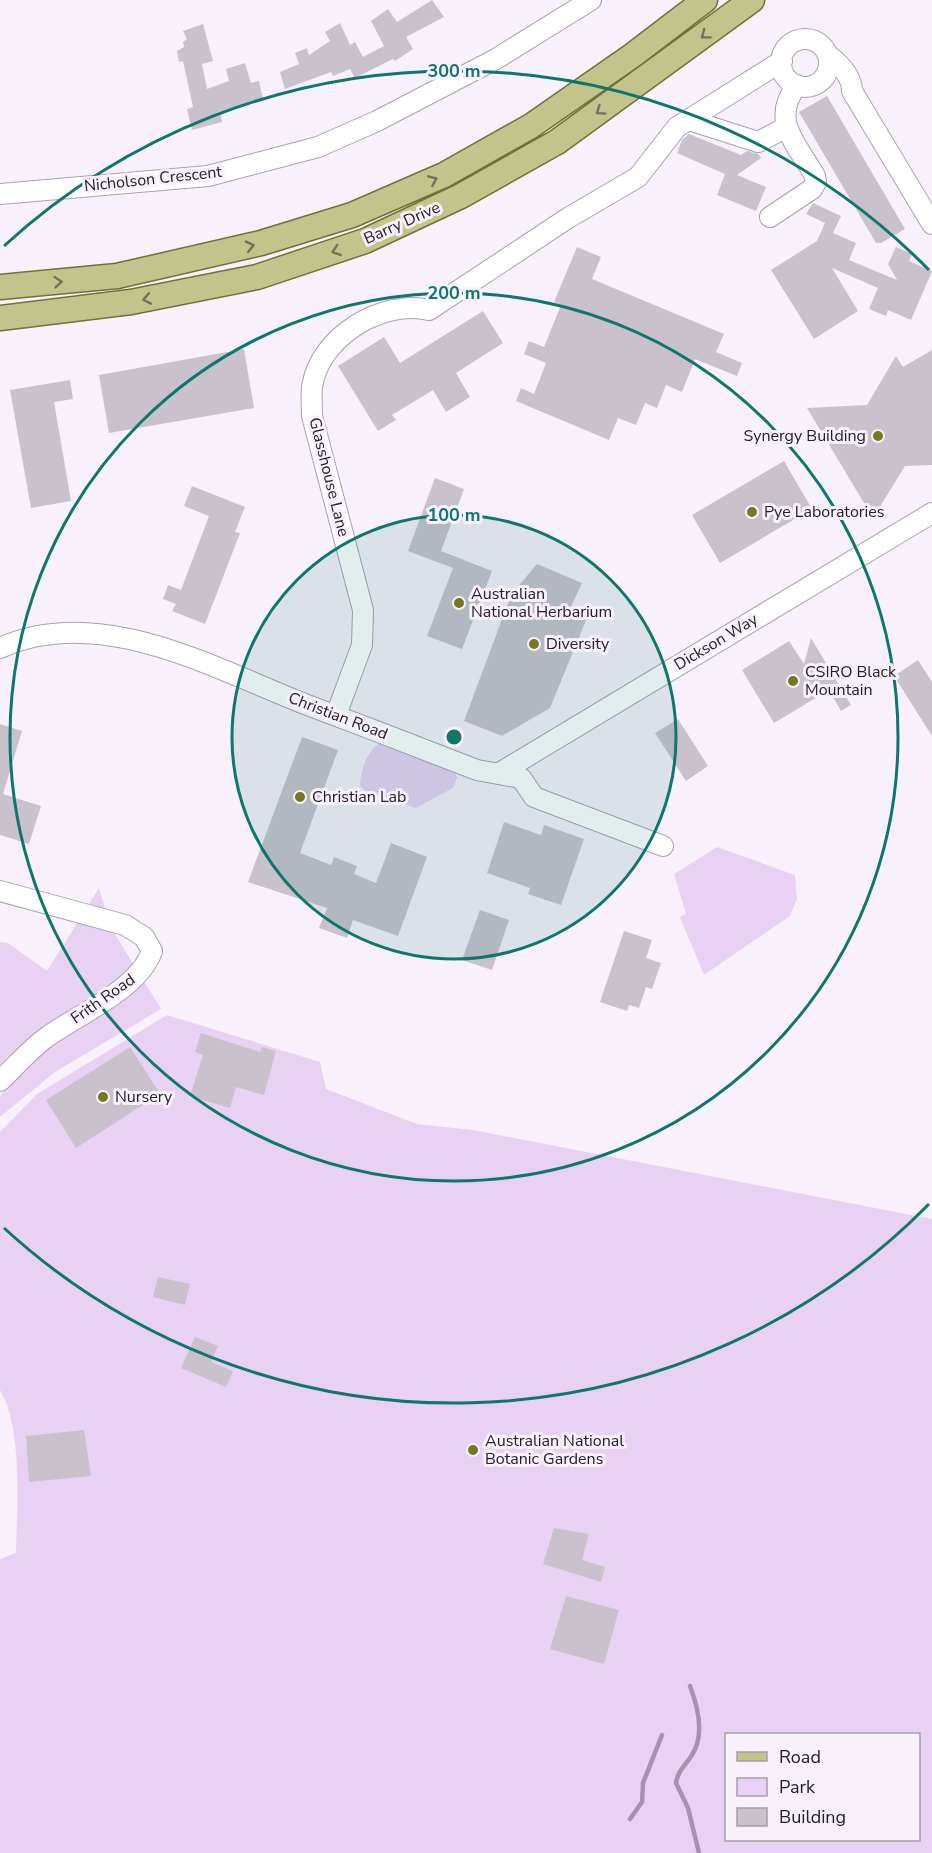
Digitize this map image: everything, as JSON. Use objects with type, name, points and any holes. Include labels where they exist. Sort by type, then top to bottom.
[{"type":"main road","name":"Barry Drive","points":[[0,287],[117,276],[261,243],[352,215],[444,175],[531,126],[633,55],[705,0]]},
{"type":"main road","name":"Barry Drive","points":[[0,318],[131,302],[257,277],[365,241],[461,196],[557,142],[752,0]]},
{"type":"street","name":"Nicholson Crescent","points":[[0,194],[208,176],[318,147],[377,121],[496,59],[591,0]]},
{"type":"street","points":[[828,55],[827,71],[820,81],[806,86],[797,85],[786,75],[782,61],[790,45],[804,39],[820,44],[844,70],[852,83],[852,91],[932,224]]},
{"type":"street","name":"Glasshouse Lane","points":[[336,715],[362,645],[363,610],[312,416],[312,387],[327,355],[350,329],[381,312],[416,306],[429,310],[568,218],[638,177],[675,129],[782,61]]},
{"type":"street","points":[[820,81],[845,93],[852,91]]},
{"type":"street","points":[[770,217],[812,189],[816,182],[815,176],[787,127],[784,105],[797,85]]},
{"type":"street","points":[[689,120],[758,142],[787,127]]},
{"type":"street","name":"Dickson Way","points":[[501,772],[932,513]]},
{"type":"street","name":"Christian Road","points":[[0,648],[41,635],[71,632],[133,641],[170,651],[477,770],[501,772],[521,778],[534,797],[663,846]]},
{"type":"street","name":"Frith Road","points":[[0,891],[125,925],[144,937],[152,951],[148,964],[132,981],[45,1039],[0,1081]]},
{"type":"green space","points":[[384,741],[455,772],[457,778],[453,788],[416,808],[367,792],[360,786],[363,766],[369,753]]},
{"type":"green space","points":[[717,847],[795,875],[797,899],[790,916],[704,975],[680,917],[686,914],[674,874]]},
{"type":"green space","points":[[99,888],[110,926],[161,1009],[55,1072],[0,1117],[0,1097],[6,1087],[0,1085],[0,942],[8,943],[47,971]]},
{"type":"green space","name":"Australian National Botanic Gardens","points":[[167,1015],[320,1062],[326,1089],[417,1124],[473,1130],[932,1219],[932,1853],[0,1853],[0,1559],[16,1553],[17,1469],[12,1425],[0,1390],[0,1132],[37,1094]]},
{"type":"building","points":[[432,0],[444,17],[406,37],[413,49],[395,61],[393,59],[355,78],[350,69],[333,76],[331,72],[285,89],[280,72],[299,64],[295,53],[307,48],[309,55],[330,41],[325,32],[340,23],[350,45],[355,42],[363,57],[384,46],[371,21],[388,9],[397,22]]},
{"type":"building","points":[[203,24],[213,61],[202,64],[207,89],[229,81],[226,69],[245,63],[251,83],[259,81],[263,100],[220,112],[222,122],[192,130],[187,109],[193,107],[183,61],[179,62],[177,51],[184,47],[183,42],[187,39],[183,31]]},
{"type":"building","points":[[827,96],[905,229],[881,243],[876,243],[799,112]]},
{"type":"building","points":[[689,134],[741,155],[747,151],[758,154],[761,158],[737,175],[766,187],[756,211],[717,195],[725,174],[677,153],[682,140]]},
{"type":"building","points":[[813,203],[841,216],[833,233],[856,243],[849,260],[897,280],[888,264],[896,247],[912,254],[909,261],[932,271],[911,320],[888,310],[886,316],[869,309],[878,288],[832,268],[858,311],[814,339],[771,270],[817,241],[825,223],[806,214]]},
{"type":"building","points":[[577,247],[601,257],[592,279],[724,334],[716,352],[742,363],[737,376],[695,359],[682,392],[666,385],[657,408],[645,403],[636,425],[618,418],[609,440],[516,401],[521,388],[534,394],[546,363],[524,354],[529,341],[544,347],[561,305],[554,302]]},
{"type":"building","points":[[483,311],[503,343],[456,373],[470,397],[446,412],[433,390],[392,415],[396,420],[378,431],[338,366],[384,337],[400,363]]},
{"type":"building","points":[[244,349],[254,408],[109,433],[99,375]]},
{"type":"building","name":"Synergy Building","points":[[932,350],[932,465],[905,466],[873,518],[807,408],[867,405],[896,356],[903,367]]},
{"type":"building","points":[[70,380],[73,399],[54,402],[71,501],[31,508],[10,390]]},
{"type":"building","name":"Pye Laboratories","points":[[784,461],[812,509],[720,563],[692,515]]},
{"type":"building","points":[[435,478],[464,489],[441,551],[492,571],[462,649],[427,636],[453,568],[408,551]]},
{"type":"building","points":[[192,486],[245,507],[235,532],[240,533],[205,624],[172,611],[176,604],[163,599],[168,585],[181,590],[209,516],[184,506]]},
{"type":"building","name":"Diversity","points":[[537,564],[582,583],[569,611],[587,618],[550,708],[502,736],[464,721],[511,595]]},
{"type":"building","name":"CSIRO Black Mountain","points":[[811,638],[851,705],[841,711],[829,690],[774,723],[742,670],[789,641],[804,664]]},
{"type":"building","points":[[918,660],[932,682],[932,736],[894,676]]},
{"type":"building","points":[[678,719],[708,766],[686,781],[655,733]]},
{"type":"building","points":[[0,724],[22,731],[3,794],[41,806],[29,844],[0,835]]},
{"type":"building","name":"Christian Lab","points":[[302,737],[338,750],[300,853],[331,865],[334,857],[357,866],[354,874],[376,883],[391,843],[427,857],[398,936],[353,920],[347,938],[319,928],[327,908],[248,882]]},
{"type":"building","points":[[504,822],[541,835],[544,825],[584,839],[561,905],[528,894],[530,888],[487,873]]},
{"type":"building","points":[[480,910],[509,920],[492,970],[462,960]]},
{"type":"building","points":[[624,931],[652,940],[646,958],[661,963],[652,989],[646,987],[639,1008],[629,1005],[627,1011],[600,1002]]},
{"type":"building","points":[[201,1033],[260,1052],[262,1047],[276,1051],[264,1095],[236,1087],[230,1108],[190,1096],[203,1055],[195,1052]]},
{"type":"building","name":"Nursery","points":[[130,1047],[160,1094],[76,1148],[46,1100]]},
{"type":"building","points":[[158,1277],[190,1284],[185,1305],[153,1297]]},
{"type":"building","points":[[195,1337],[218,1346],[211,1362],[233,1371],[226,1387],[181,1368]]},
{"type":"building","points":[[84,1430],[91,1476],[29,1482],[26,1436]]},
{"type":"building","points":[[554,1528],[589,1534],[582,1560],[605,1567],[601,1582],[543,1564]]},
{"type":"building","points":[[566,1596],[619,1610],[604,1664],[550,1649]]},
{"type":"waterway","points":[[690,1686],[698,1712],[698,1739],[676,1783],[688,1808],[699,1853]]},
{"type":"waterway","points":[[630,1819],[642,1802],[643,1783],[662,1735]]},
{"type":"place","name":"Synergy Building","points":[[878,436]]},
{"type":"place","name":"Pye Laboratories","points":[[752,512]]},
{"type":"place","name":"Australian National Herbarium","points":[[459,603]]},
{"type":"place","name":"Diversity","points":[[534,644]]},
{"type":"place","name":"CSIRO Black Mountain","points":[[793,681]]},
{"type":"place","name":"Christian Lab","points":[[300,797]]},
{"type":"place","name":"Nursery","points":[[103,1097]]},
{"type":"place","name":"Australian National Botanic Gardens","points":[[473,1450]]}]
